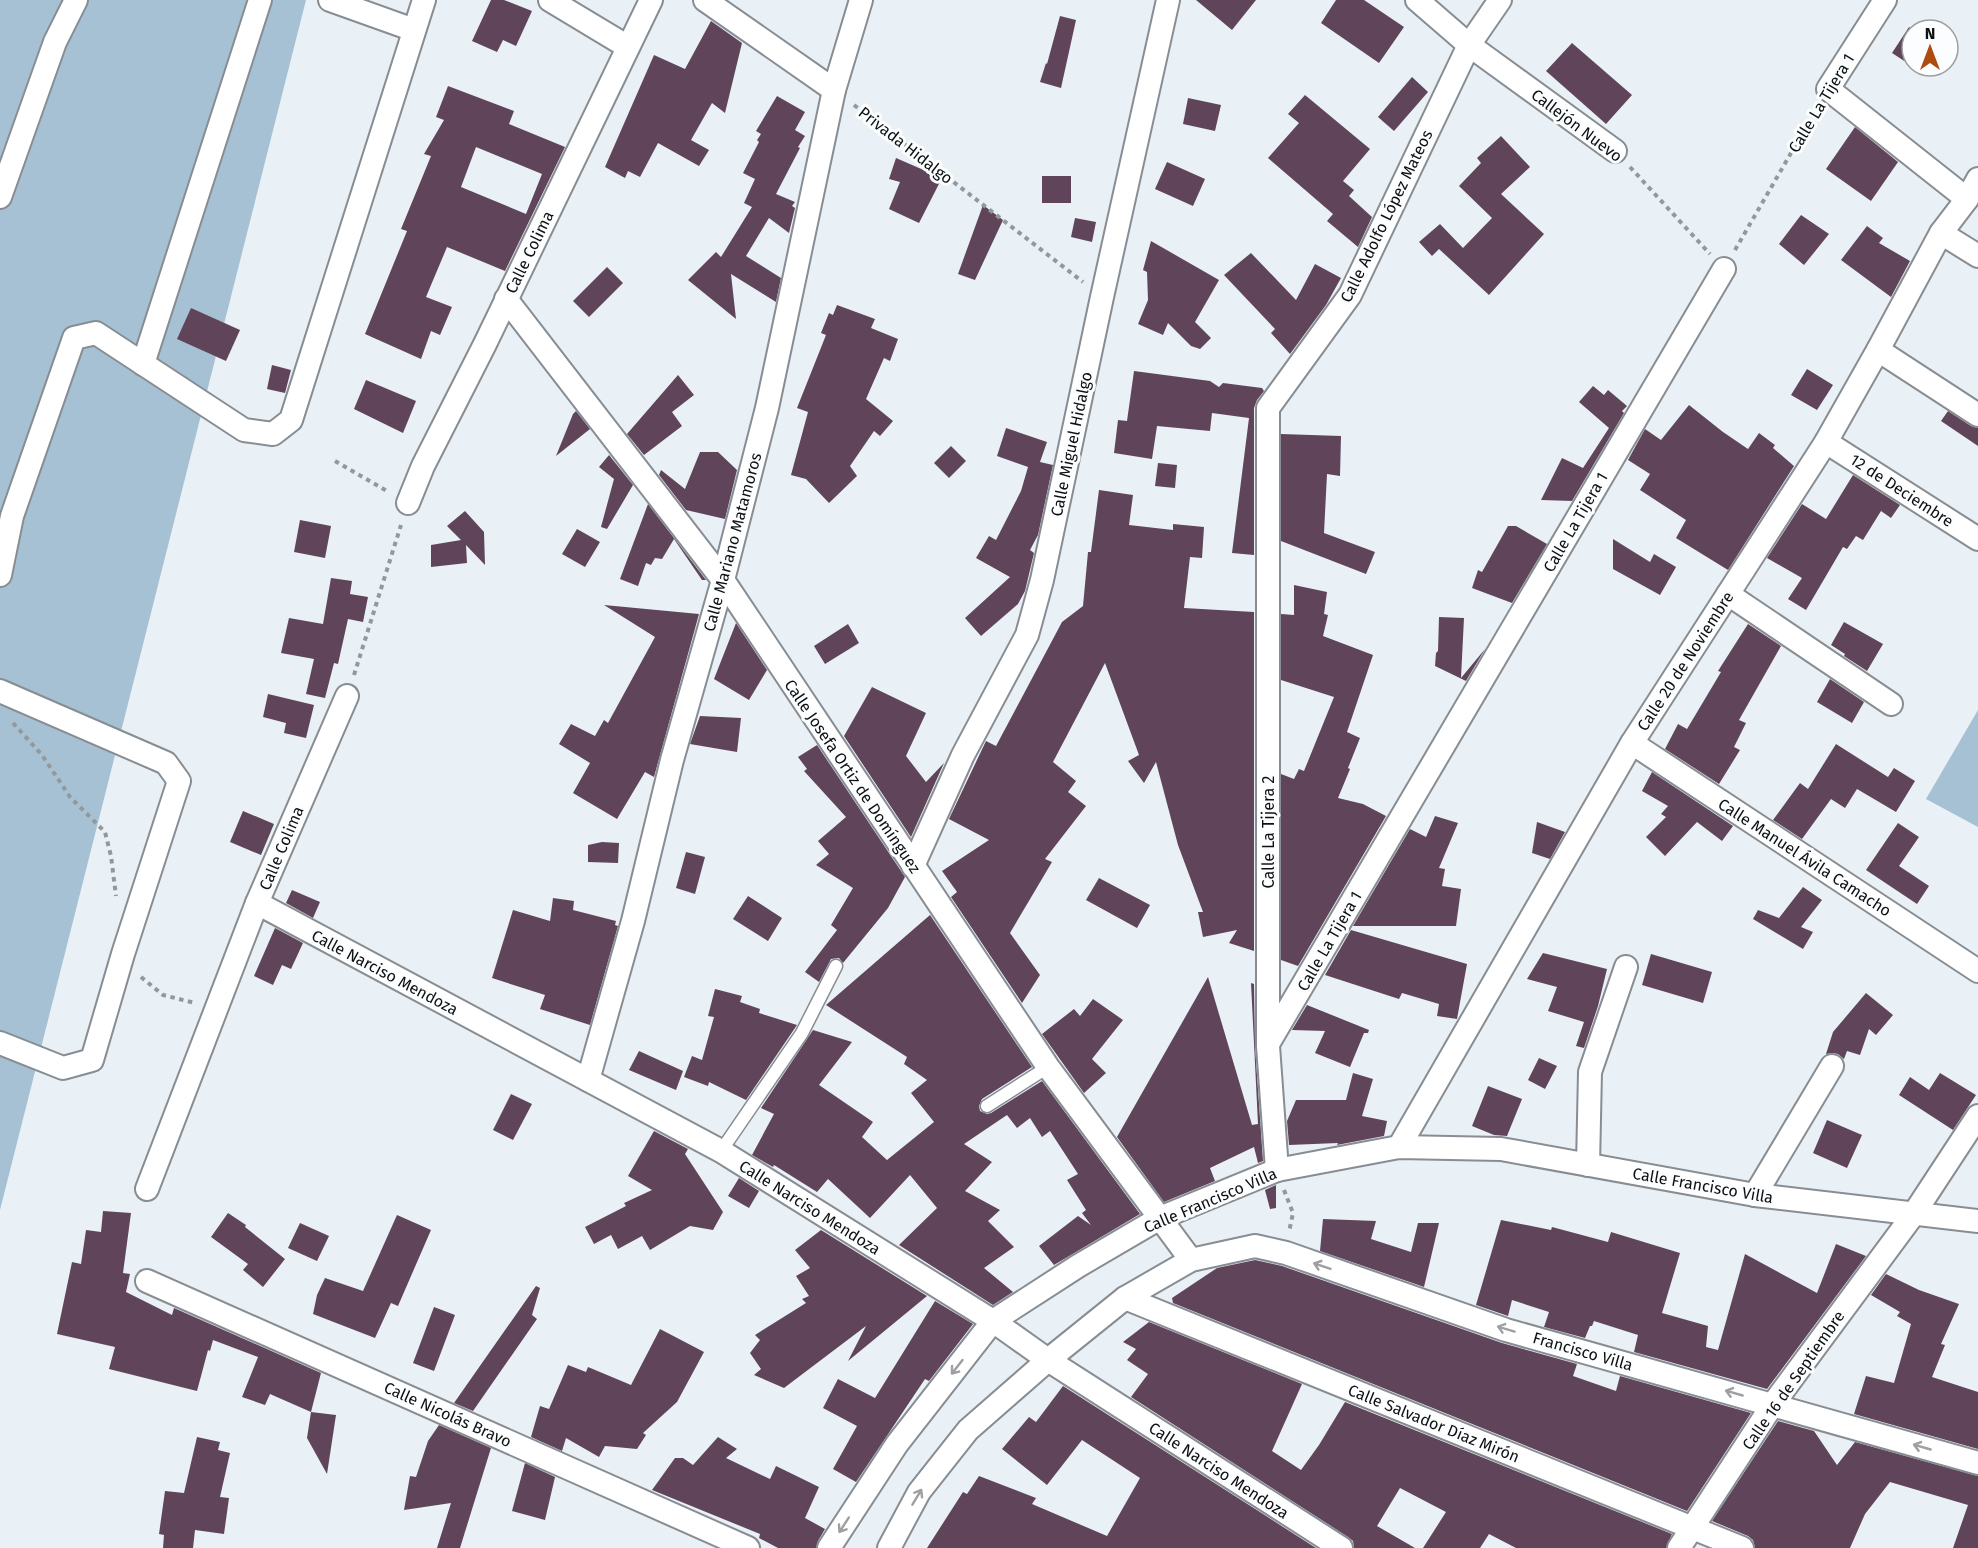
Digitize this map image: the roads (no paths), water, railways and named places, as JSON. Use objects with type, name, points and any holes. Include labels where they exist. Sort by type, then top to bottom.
[{"type":"street","points":[[0,197],[56,42],[76,0]]},
{"type":"street","points":[[143,364],[260,0]]},
{"type":"street","points":[[330,0],[414,30]]},
{"type":"street","points":[[0,574],[12,516],[74,338],[96,333],[244,430],[273,434],[291,420],[424,0]]},
{"type":"street","points":[[550,0],[628,47]]},
{"type":"street","name":"Calle Colima","points":[[408,503],[423,466],[651,0]]},
{"type":"street","points":[[705,0],[834,90]]},
{"type":"street","name":"Calle Mariano Matamoros","points":[[588,1080],[633,921],[672,760],[723,580],[767,408],[834,90],[861,0]]},
{"type":"street","name":"Calle Miguel Hidalgo","points":[[913,866],[963,755],[1027,635],[1042,580],[1168,0]]},
{"type":"street","name":"Callejón Nuevo","points":[[1417,0],[1469,45],[1615,151]]},
{"type":"street","name":"Calle Adolfo López Mateos","points":[[1268,408],[1350,295],[1469,45],[1500,0]]},
{"type":"street","name":"Calle La Tijera 1","points":[[1885,0],[1828,89],[1973,189]]},
{"type":"street","name":"Calle 20 de Noviembre","points":[[1399,1147],[1632,743],[1826,442],[1941,233],[1973,189]]},
{"type":"street","points":[[1941,233],[1978,256]]},
{"type":"street","name":"Calle La Tijera 1","points":[[1268,1046],[1724,269]]},
{"type":"street","name":"Calle Josefa Ortiz de Domínguez","points":[[506,299],[723,580],[1048,1067],[1191,1260]]},
{"type":"street","points":[[1878,350],[1978,415]]},
{"type":"street","name":"Calle La Tijera 2","points":[[1268,408],[1268,1046],[1277,1170]]},
{"type":"street","name":"12 de Deciembre","points":[[1826,442],[1978,539]]},
{"type":"street","points":[[1728,594],[1891,704]]},
{"type":"street","points":[[0,691],[166,763],[179,781],[123,954],[92,1060],[63,1068],[0,1043]]},
{"type":"street","name":"Calle Colima","points":[[147,1189],[257,903],[347,696]]},
{"type":"street","name":"Calle Manuel Ávila Camacho","points":[[1632,743],[1978,972]]},
{"type":"street","name":"Calle Narciso Mendoza","points":[[257,903],[721,1151],[993,1321],[1048,1360],[1341,1548]]},
{"type":"street","points":[[1588,1165],[1590,1072],[1626,967]]},
{"type":"street","points":[[1755,1195],[1832,1066]]},
{"type":"street","name":"Calle 16 de Septiembre","points":[[1679,1548],[1773,1404],[1913,1215],[1978,1116]]},
{"type":"street","name":"Calle Francisco Villa","points":[[829,1548],[897,1444],[993,1321],[1078,1266],[1160,1218],[1277,1170],[1399,1147],[1501,1149],[1755,1195],[1978,1221]]},
{"type":"street","name":"Francisco Villa","points":[[1191,1260],[1255,1245],[1286,1253],[1506,1329],[1978,1463]]},
{"type":"street","points":[[889,1548],[919,1492],[968,1430],[1048,1360],[1125,1298],[1191,1260]]},
{"type":"street","name":"Calle Nicolás Bravo","points":[[147,1281],[748,1548]]},
{"type":"street","name":"Calle Salvador Díaz Mirón","points":[[1125,1298],[1742,1548]]},
{"type":"lane","points":[[721,1151],[802,1033],[836,966]]},
{"type":"lane","points":[[987,1106],[1048,1067]]}]
